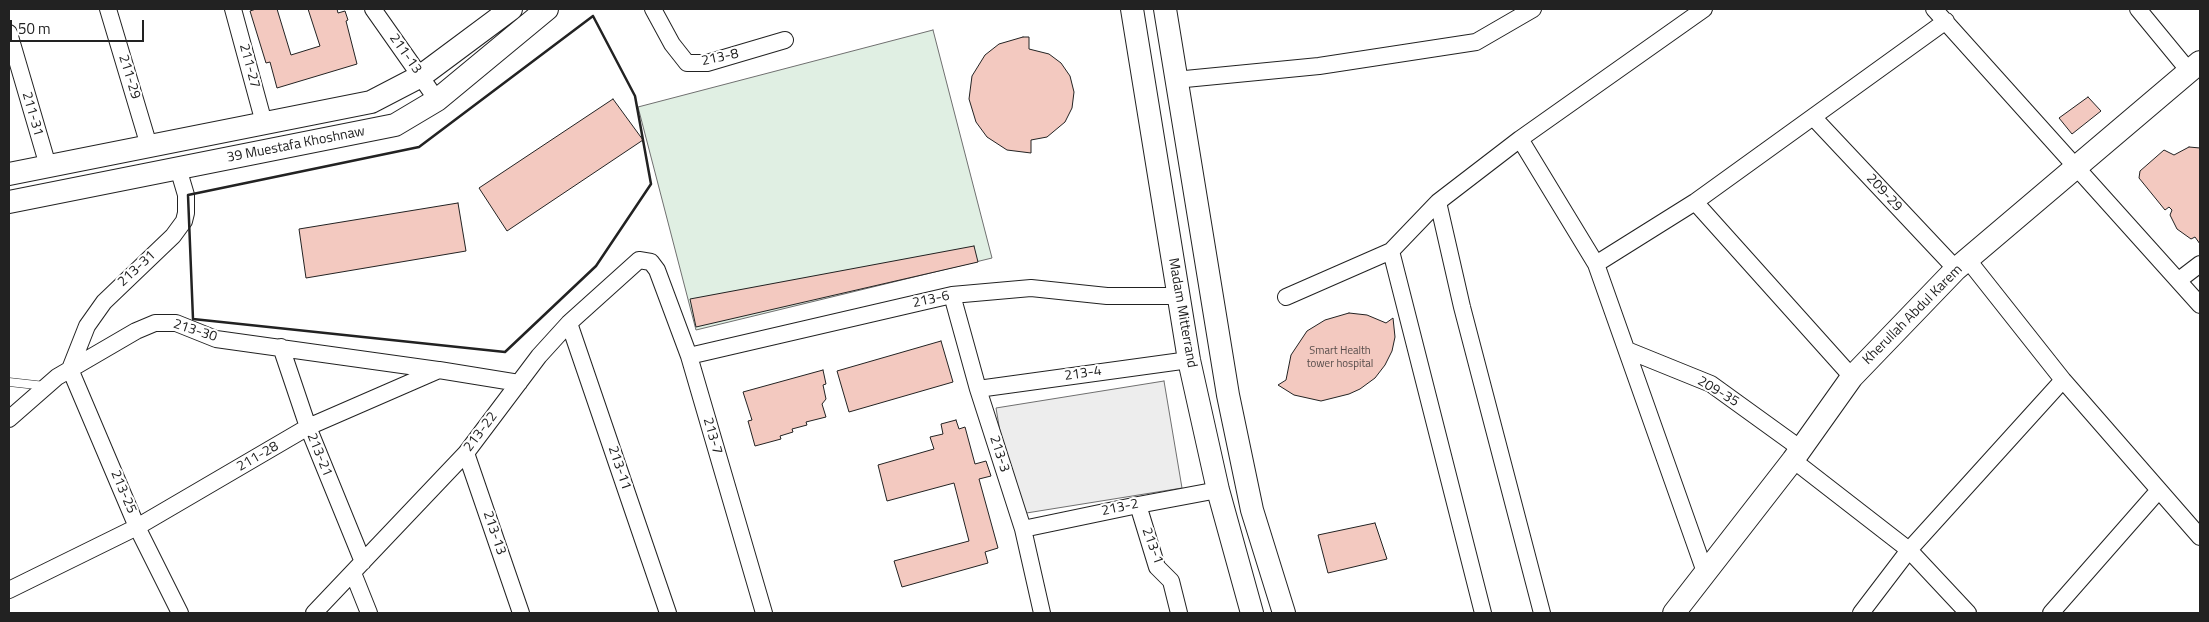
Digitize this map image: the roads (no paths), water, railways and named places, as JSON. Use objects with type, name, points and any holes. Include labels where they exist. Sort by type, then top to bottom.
[{"type":"main road","name":"39 Muestafa Khoshnaw","points":[[9,174],[371,102],[420,76],[511,9]]},
{"type":"main road","name":"39 Muestafa Khoshnaw","points":[[9,202],[395,126],[437,100],[547,9]]},
{"type":"main road","name":"Madam Mitterrand","points":[[1132,9],[1189,360],[1218,490],[1252,613]]},
{"type":"main road","points":[[1165,9],[1175,80],[1228,395],[1252,510],[1284,613]]},
{"type":"main road","name":"Kherullah Abdul Karem","points":[[1674,613],[1797,455],[1852,378],[1962,265],[2195,66]]},
{"type":"street","name":"211-29","points":[[108,9],[149,146]]},
{"type":"street","name":"211-27","points":[[233,9],[264,123]]},
{"type":"street","name":"211-13","points":[[373,9],[437,100]]},
{"type":"street","name":"213-8","points":[[654,9],[672,44],[688,63],[707,64],[785,40]]},
{"type":"street","points":[[1175,80],[1319,66],[1476,42],[1533,9]]},
{"type":"street","points":[[1286,297],[1391,251],[1438,202],[1520,139],[1704,9]]},
{"type":"street","points":[[1934,9],[2200,305]]},
{"type":"street","points":[[2138,9],[2195,66]]},
{"type":"street","points":[[1596,264],[1695,202],[1946,21]]},
{"type":"street","name":"211-31","points":[[9,33],[48,166]]},
{"type":"street","name":"209-29","points":[[1812,117],[1962,265],[2200,537]]},
{"type":"street","points":[[1520,139],[1596,264],[1705,572]]},
{"type":"street","name":"213-31","points":[[70,369],[87,326],[104,302],[173,236],[184,221],[186,195],[178,168]]},
{"type":"street","points":[[1438,202],[1462,307],[1542,613]]},
{"type":"street","points":[[1695,202],[1852,378]]},
{"type":"street","points":[[1391,251],[1483,613]]},
{"type":"street","name":"213-22","points":[[314,613],[466,453],[539,356],[569,323],[639,260],[651,262]]},
{"type":"street","name":"213-7","points":[[651,262],[657,270],[689,356],[764,613]]},
{"type":"street","points":[[2178,280],[2200,264]]},
{"type":"street","name":"213-6","points":[[689,356],[952,295],[1032,288],[1107,296],[1179,296]]},
{"type":"street","name":"213-3","points":[[952,295],[978,389],[1023,529],[1042,613]]},
{"type":"street","name":"213-30","points":[[9,419],[45,386],[70,369],[136,331],[155,323],[176,323],[216,339],[439,370]]},
{"type":"street","name":"213-11","points":[[569,323],[668,613]]},
{"type":"street","name":"213-21","points":[[281,347],[358,567],[369,613]]},
{"type":"street","name":"209-35","points":[[1627,350],[1711,384],[1910,550],[1968,613]]},
{"type":"street","name":"213-4","points":[[978,389],[1189,360]]},
{"type":"street","name":"213-25","points":[[70,369],[137,527],[180,613]]},
{"type":"street","points":[[439,370],[519,383]]},
{"type":"street","name":"211-28","points":[[9,590],[137,527],[308,427],[439,370]]},
{"type":"street","points":[[1861,613],[1910,550],[2063,380]]},
{"type":"street","name":"213-13","points":[[466,453],[521,613]]},
{"type":"street","name":"213-2","points":[[1023,529],[1138,504],[1218,490]]},
{"type":"street","points":[[2051,613],[2159,490]]},
{"type":"street","name":"213-1","points":[[1138,504],[1157,567],[1171,581],[1179,613]]},
{"type":"lane","points":[[9,382],[45,386]]}]
